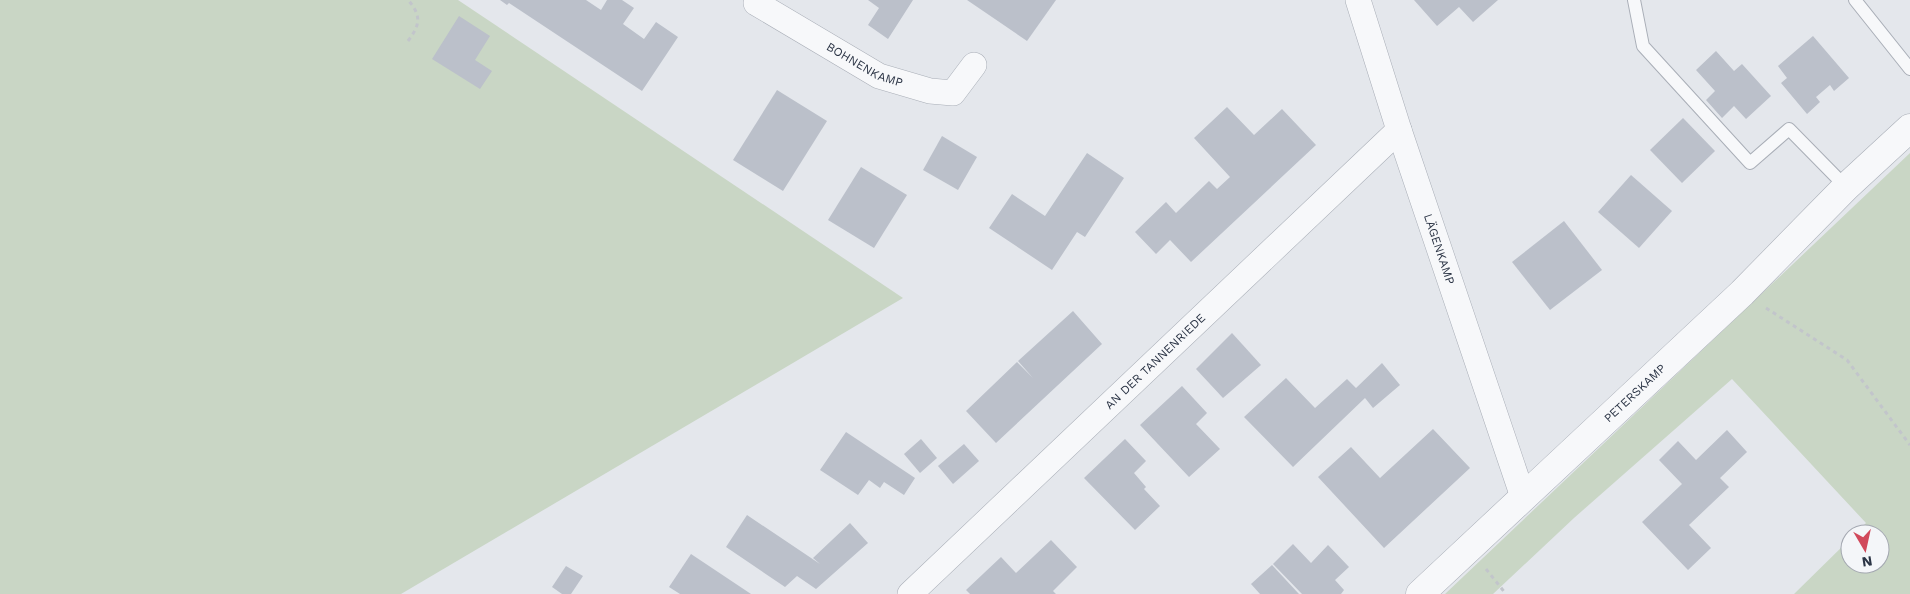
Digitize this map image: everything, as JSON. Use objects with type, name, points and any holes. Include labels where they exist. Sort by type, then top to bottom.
[{"type":"street","name":"LÄGENKAMP","points":[[1358,0],[1399,130],[1523,497]]},
{"type":"street","name":"BOHNENKAMP","points":[[755,1],[879,76],[930,91],[953,93],[974,65]]},
{"type":"street","name":"PETERSKAMP","points":[[1420,594],[1742,293],[1846,187],[1910,128]]},
{"type":"street","name":"AN DER TANNENRIEDE","points":[[910,594],[1399,130]]},
{"type":"lane","points":[[1634,0],[1643,46],[1750,163],[1789,129],[1846,187]]},
{"type":"lane","points":[[1855,0],[1910,69]]},
{"type":"path","points":[[408,0],[415,8],[419,20],[415,31],[408,41]]},
{"type":"path","points":[[1742,293],[1847,360],[1910,445]]},
{"type":"green space","points":[[0,0],[458,0],[903,298],[401,594],[0,594]]},
{"type":"green space","points":[[1910,153],[1910,594],[1794,594],[1840,549],[1840,574],[1890,574],[1890,524],[1865,524],[1732,379],[1574,518],[1493,594],[1445,594]]},
{"type":"building","points":[[500,0],[586,0],[601,10],[607,0],[622,0],[634,8],[623,24],[644,39],[656,22],[678,37],[642,91],[509,3],[507,5]]},
{"type":"building","points":[[868,0],[913,0],[888,39],[868,25],[879,8]]},
{"type":"building","points":[[967,0],[1056,0],[1027,41]]},
{"type":"building","points":[[1414,0],[1498,0],[1473,22],[1459,7],[1437,26]]},
{"type":"building","points":[[459,16],[490,36],[475,60],[492,71],[480,89],[432,59]]},
{"type":"building","points":[[1813,36],[1849,78],[1834,91],[1830,85],[1816,97],[1820,102],[1807,114],[1781,83],[1787,78],[1778,66]]},
{"type":"building","points":[[1716,51],[1734,71],[1742,64],[1771,96],[1746,119],[1734,106],[1722,118],[1706,100],[1715,91],[1696,70]]},
{"type":"building","points":[[777,90],[827,121],[783,191],[733,160]]},
{"type":"building","points":[[1227,107],[1254,135],[1282,109],[1316,145],[1191,262],[1170,240],[1156,254],[1135,232],[1166,202],[1176,213],[1209,181],[1217,189],[1230,177],[1194,138]]},
{"type":"building","points":[[1683,118],[1715,151],[1682,183],[1650,150]]},
{"type":"building","points":[[942,136],[977,157],[958,190],[923,170]]},
{"type":"building","points":[[1087,153],[1124,178],[1085,237],[1077,232],[1052,270],[989,228],[1012,194],[1045,216]]},
{"type":"building","points":[[861,167],[907,195],[874,248],[828,220]]},
{"type":"building","points":[[1631,175],[1672,211],[1639,248],[1598,212]]},
{"type":"building","points":[[1564,221],[1602,270],[1550,310],[1512,262]]},
{"type":"building","points":[[1073,311],[1102,344],[996,443],[966,411],[1017,362],[1033,378],[1018,361]]},
{"type":"building","points":[[1232,333],[1261,365],[1223,398],[1196,369]]},
{"type":"building","points":[[1382,363],[1400,385],[1373,408],[1365,398],[1293,467],[1244,417],[1286,378],[1315,408],[1347,379],[1356,388]]},
{"type":"building","points":[[1182,386],[1207,413],[1196,424],[1220,449],[1189,477],[1140,425]]},
{"type":"building","points":[[1433,429],[1470,468],[1384,548],[1318,477],[1351,447],[1380,478]]},
{"type":"building","points":[[1727,430],[1747,452],[1720,478],[1729,487],[1689,525],[1711,548],[1688,570],[1642,522],[1682,484],[1659,460],[1678,441],[1696,460]]},
{"type":"building","points":[[846,432],[915,478],[904,495],[884,482],[880,488],[869,480],[858,495],[820,470]]},
{"type":"building","points":[[921,439],[937,458],[920,473],[904,454]]},
{"type":"building","points":[[1125,439],[1146,461],[1134,473],[1146,487],[1144,489],[1160,506],[1135,530],[1084,478]]},
{"type":"building","points":[[964,444],[979,461],[953,484],[938,466]]},
{"type":"building","points":[[747,515],[820,564],[813,558],[850,523],[868,543],[816,589],[797,576],[785,587],[726,547]]},
{"type":"building","points":[[1051,540],[1077,567],[1053,591],[1056,594],[970,594],[966,590],[1001,557],[1016,573]]},
{"type":"building","points":[[1293,544],[1311,563],[1328,545],[1349,567],[1335,580],[1344,590],[1341,594],[1302,594],[1273,564]]},
{"type":"building","points":[[691,554],[751,594],[680,594],[669,587]]},
{"type":"building","points":[[1272,565],[1299,594],[1260,594],[1251,584]]},
{"type":"building","points":[[566,566],[583,576],[571,594],[562,594],[552,587]]}]
